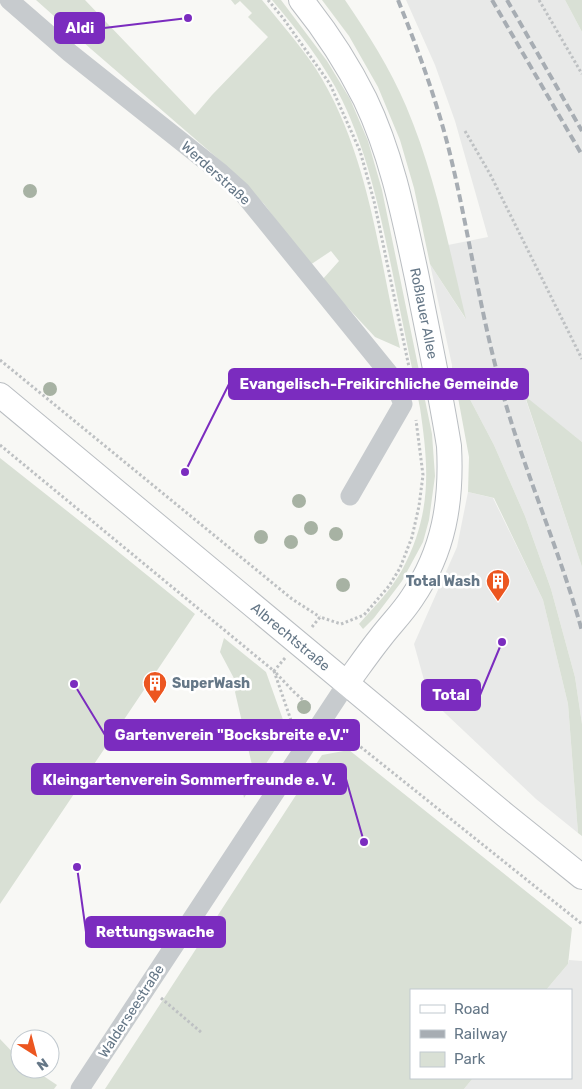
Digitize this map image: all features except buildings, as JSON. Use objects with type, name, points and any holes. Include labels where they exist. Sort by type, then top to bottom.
[{"type":"main road","name":"Roßlauer Allee","points":[[301,0],[320,23],[348,65],[366,100],[382,140],[410,243],[449,446],[450,470],[445,524],[431,565],[412,598],[347,683]]},
{"type":"main road","name":"Albrechtstraße","points":[[0,395],[582,877]]},
{"type":"street","name":"Werderstraße","points":[[9,0],[70,53],[221,173],[240,191],[385,369],[410,411]]},
{"type":"street","points":[[350,496],[410,411]]},
{"type":"street","name":"Walderseestraße","points":[[80,1089],[347,683]]},
{"type":"path","points":[[268,0],[330,84],[360,151],[374,201],[410,373]]},
{"type":"path","points":[[539,0],[582,74]]},
{"type":"path","points":[[465,131],[490,174],[582,359]]},
{"type":"path","points":[[0,360],[292,599],[320,617],[341,624],[364,615],[389,586],[400,568],[412,538],[423,475],[410,411]]},
{"type":"path","points":[[0,445],[274,670],[294,692],[324,718],[582,924]]},
{"type":"path","points":[[274,670],[320,617]]},
{"type":"path","points":[[274,670],[302,751]]},
{"type":"path","points":[[146,988],[202,1033]]},
{"type":"shaded area","points":[[406,0],[565,0],[582,32],[582,442],[525,397],[582,567],[582,724],[575,677],[551,589],[525,516],[494,445],[452,365],[430,264],[465,318],[448,245],[488,237],[455,121],[435,65]]},
{"type":"shaded area","points":[[468,492],[493,498],[543,600],[568,704],[578,833],[536,799],[429,698],[414,644],[457,547]]},
{"type":"shaded area","points":[[569,960],[582,961],[582,1089],[464,1089],[472,1079],[572,1079],[572,989],[547,989],[568,964]]},
{"type":"green space","points":[[36,0],[85,0],[195,115],[268,37],[248,17],[252,13],[240,1],[235,5],[231,0],[262,0],[297,42],[316,69],[334,101],[348,135],[370,204],[400,348],[375,337],[322,280],[339,261],[331,251],[310,265],[264,204],[223,163]]},
{"type":"green space","points":[[272,0],[281,0],[327,61],[350,99],[368,141],[382,190],[432,434],[435,476],[429,520],[423,542],[402,581],[374,618],[363,629],[359,624],[398,577],[419,530],[426,490],[425,451],[420,408],[383,227],[359,141],[342,100],[319,60]]},
{"type":"green space","points":[[322,0],[345,0],[378,51],[400,92],[416,132],[433,185],[466,319],[430,264],[414,188],[400,140],[378,87],[349,36]]},
{"type":"green space","points":[[565,0],[582,0],[582,32]]},
{"type":"green space","points":[[452,365],[494,445],[525,516],[551,589],[575,677],[582,724],[582,836],[578,833],[568,704],[543,600],[494,498],[468,492],[469,457]]},
{"type":"green space","points":[[525,396],[582,442],[582,567]]},
{"type":"green space","points":[[0,458],[195,614],[0,904]]},
{"type":"green space","points":[[224,638],[266,672],[287,731],[244,798],[244,780],[252,765],[235,692],[238,686],[220,652]]},
{"type":"green space","points":[[349,750],[572,928],[568,964],[547,989],[410,989],[410,1079],[472,1079],[464,1089],[105,1089],[322,755]]},
{"type":"green space","points":[[0,1039],[10,1050],[10,1079],[48,1079],[57,1085],[54,1089],[0,1089]]},
{"type":"railway","points":[[398,0],[428,78],[446,138],[487,330],[510,418],[563,569],[582,631]]},
{"type":"railway","points":[[492,0],[582,155]]},
{"type":"railway","points":[[507,0],[582,131]]},
{"type":"place","name":"Aldi","points":[[188,18]]},
{"type":"place","name":"Evangelisch-Freikirchliche Gemeinde","points":[[185,472]]},
{"type":"place","name":"Total Wash","points":[[498,602]]},
{"type":"place","name":"Total","points":[[502,642]]},
{"type":"place","name":"Gartenverein \"Bocksbreite e.V.\"","points":[[74,684]]},
{"type":"place","name":"SuperWash","points":[[155,704]]},
{"type":"place","name":"Kleingartenverein Sommerfreunde e. V.","points":[[364,842]]},
{"type":"place","name":"Rettungswache","points":[[77,867]]}]
